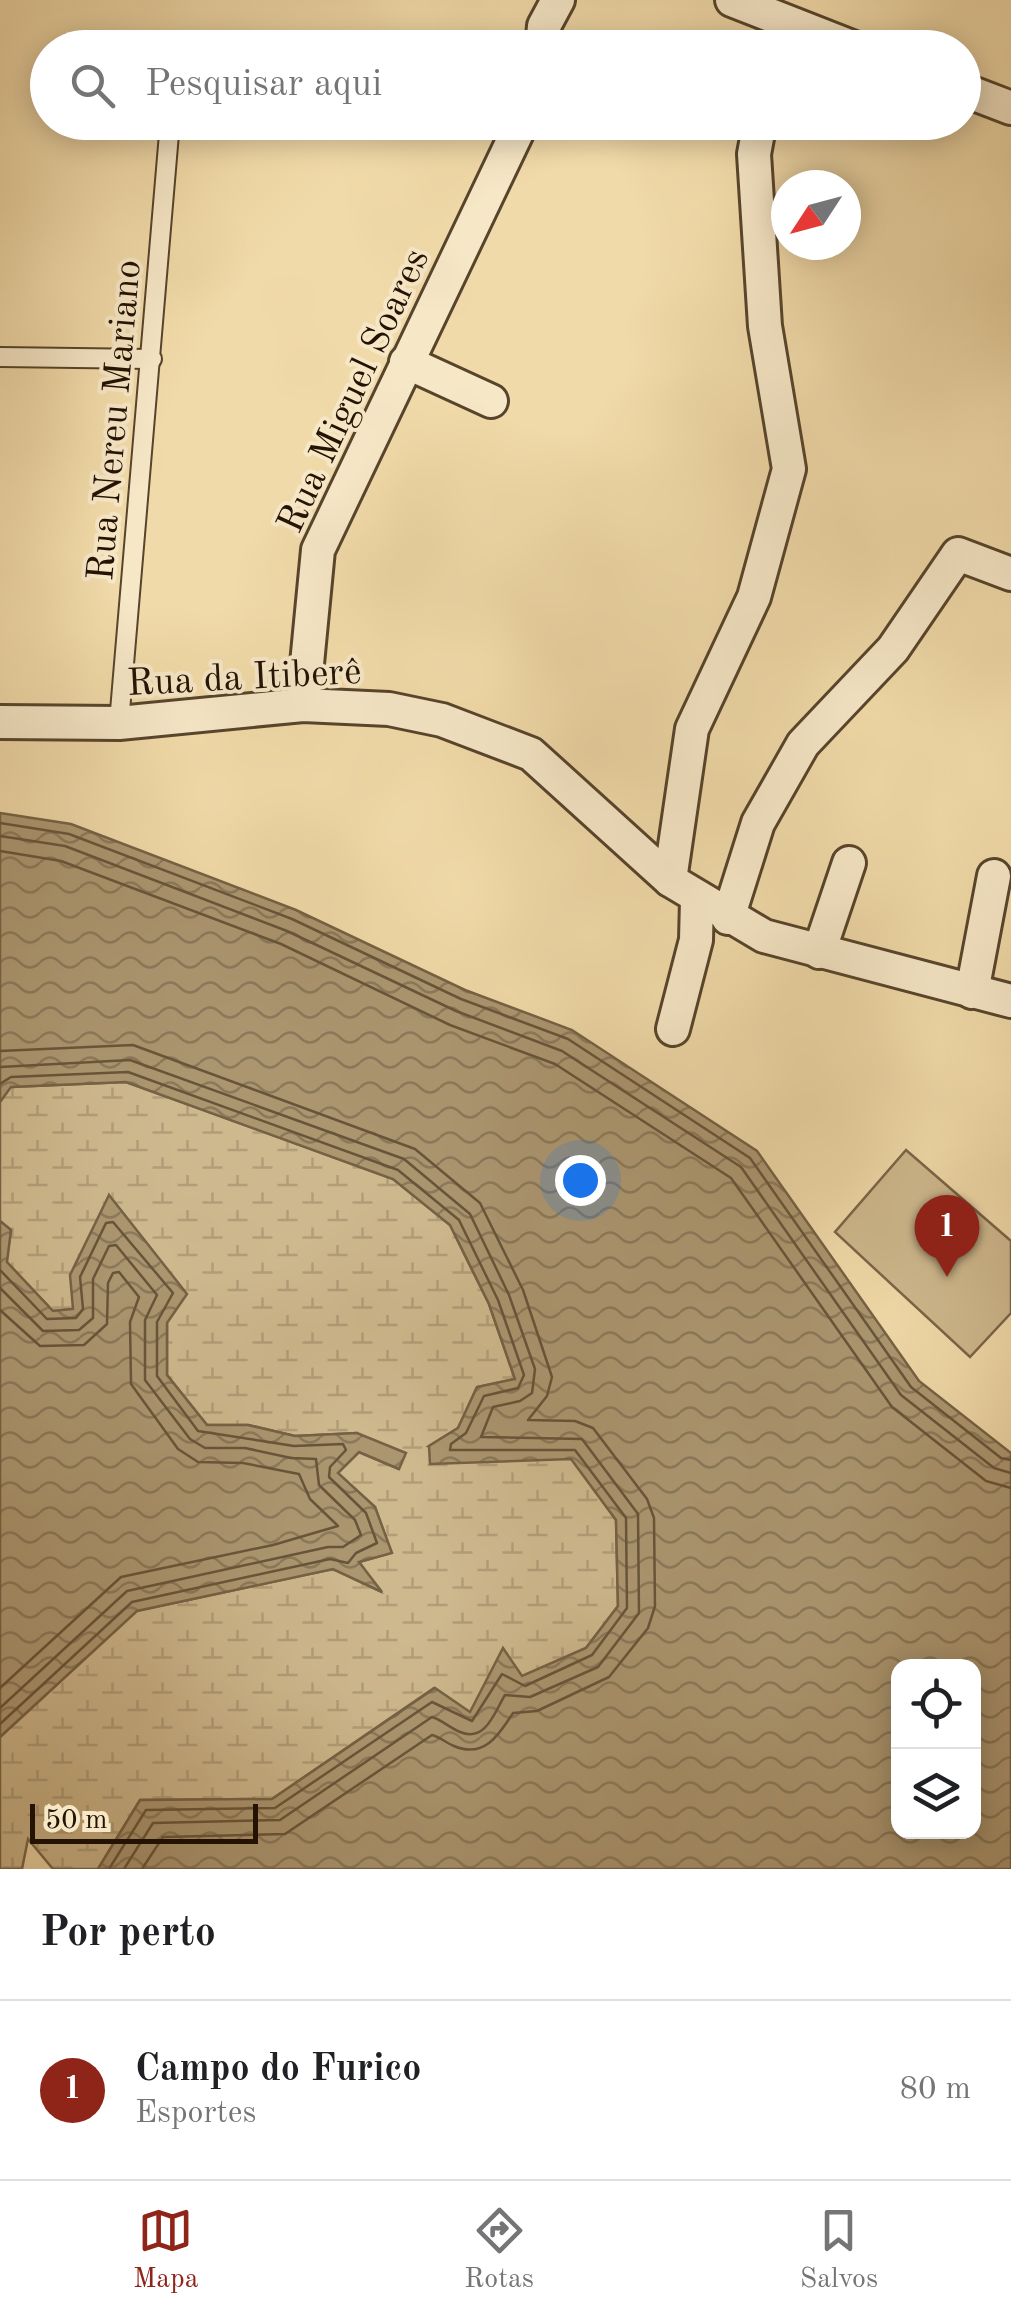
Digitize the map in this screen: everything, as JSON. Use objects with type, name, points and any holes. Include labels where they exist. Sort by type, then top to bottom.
[{"type":"street","points":[[544,30],[558,0]]},
{"type":"street","points":[[732,0],[770,30]]},
{"type":"street","points":[[981,97],[1011,108]]},
{"type":"street","name":"Rua Miguel Soares","points":[[303,705],[318,550],[513,140]]},
{"type":"street","points":[[670,880],[692,729],[754,596],[789,468],[765,326],[754,154],[757,140]]},
{"type":"street","points":[[406,362],[491,401]]},
{"type":"street","points":[[728,918],[758,823],[803,744],[893,649],[958,554],[1011,574]]},
{"type":"street","name":"Rua da Itiberê","points":[[0,722],[119,723],[303,705],[390,709],[442,720],[531,754],[670,880],[764,936],[1011,1002]]},
{"type":"street","points":[[818,952],[849,863]]},
{"type":"street","points":[[972,992],[994,876]]},
{"type":"street","points":[[673,1029],[696,940],[698,900]]},
{"type":"lane","name":"Rua Nereu Mariano","points":[[119,723],[169,140]]},
{"type":"lane","points":[[0,357],[152,359]]},
{"type":"green space","points":[[126,1082],[393,1179],[450,1225],[489,1304],[515,1379],[477,1387],[458,1428],[429,1446],[572,1459],[616,1520],[618,1606],[586,1648],[522,1677],[503,1650],[470,1713],[434,1688],[272,1799],[140,1800],[98,1869],[53,1869],[28,1839],[22,1869],[0,1869],[0,1737],[136,1611],[333,1569],[380,1591],[359,1562],[391,1553],[375,1507],[337,1473],[359,1452],[399,1469],[357,1433],[295,1436],[248,1425],[207,1425],[167,1375],[167,1323],[109,1196],[73,1309],[53,1311],[6,1262],[11,1230],[0,1221],[0,1102],[10,1087]]},
{"type":"green space","points":[[906,1150],[1011,1241],[1011,1313],[970,1357],[835,1232]]},
{"type":"water","points":[[0,813],[71,824],[296,910],[465,990],[572,1030],[757,1151],[919,1381],[1011,1453],[1011,1869],[98,1869],[140,1800],[272,1799],[435,1688],[470,1712],[503,1648],[522,1676],[586,1648],[618,1606],[616,1520],[571,1459],[430,1464],[429,1446],[458,1428],[477,1387],[515,1379],[489,1304],[450,1225],[393,1179],[126,1082],[11,1087],[0,1102]]},
{"type":"water","points":[[109,1195],[187,1294],[167,1323],[167,1375],[207,1425],[248,1425],[295,1436],[357,1433],[406,1453],[399,1469],[359,1452],[338,1473],[375,1507],[392,1553],[359,1562],[382,1592],[333,1569],[137,1611],[0,1737],[0,1221],[11,1230],[7,1262],[53,1311],[73,1309],[70,1275]]},
{"type":"place","name":"Campo do Furico","points":[[947,1277]]}]
